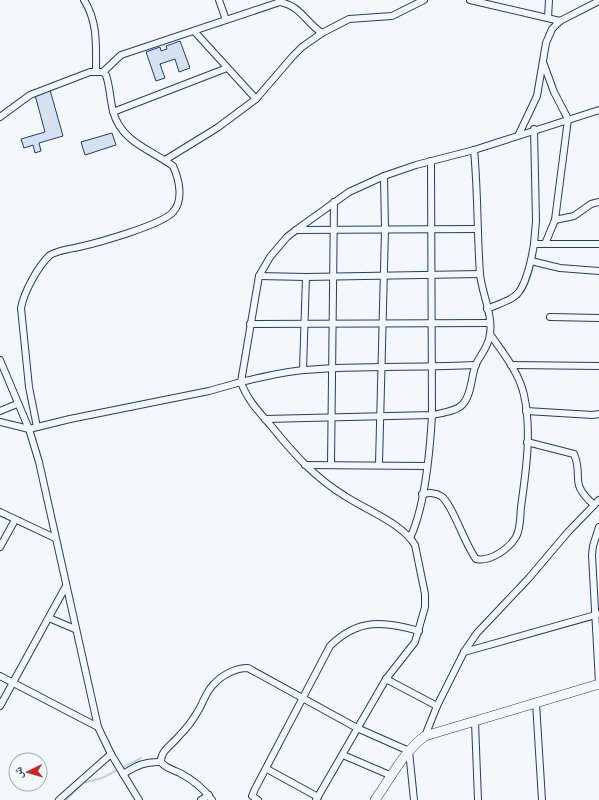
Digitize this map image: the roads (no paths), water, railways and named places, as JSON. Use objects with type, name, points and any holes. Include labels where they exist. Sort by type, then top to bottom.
[{"type":"street","points":[[84,0],[96,29],[100,71]]},
{"type":"street","points":[[219,0],[226,20]]},
{"type":"street","points":[[165,160],[217,128],[256,99],[302,47],[322,33],[348,19],[392,16],[424,0]]},
{"type":"street","points":[[470,0],[560,20]]},
{"type":"street","points":[[548,18],[549,0]]},
{"type":"street","points":[[519,134],[537,96],[543,62],[552,29],[560,20],[599,1]]},
{"type":"street","points":[[0,117],[30,94],[100,71],[121,55],[280,2],[304,14],[313,26],[322,33]]},
{"type":"street","points":[[194,31],[256,99]]},
{"type":"street","points":[[543,62],[554,92],[568,119],[555,220],[545,244]]},
{"type":"street","points":[[113,112],[227,68]]},
{"type":"street","points":[[37,428],[24,348],[21,308],[23,297],[45,259],[56,252],[98,242],[162,221],[173,212],[179,197],[178,184],[173,166],[128,137],[121,128],[113,112],[106,75],[100,71]]},
{"type":"street","points":[[267,769],[317,799],[386,679],[415,642],[425,607],[425,594],[418,557],[410,538],[320,480],[305,465],[248,398],[241,382],[259,276],[270,257],[296,230],[349,192],[384,176],[431,161],[474,150],[534,129],[599,110]]},
{"type":"street","points":[[487,309],[516,295],[523,283],[531,261],[536,221],[534,129]]},
{"type":"street","points":[[265,419],[332,416],[432,415],[457,408],[466,400],[476,365],[487,345],[490,334],[490,323],[480,274],[478,194],[474,150]]},
{"type":"street","points":[[410,538],[420,512],[432,415],[432,322],[430,275],[432,229],[431,161]]},
{"type":"street","points":[[379,464],[385,230],[384,176]]},
{"type":"street","points":[[331,465],[332,231],[334,202]]},
{"type":"street","points":[[555,220],[574,216],[591,204],[599,202]]},
{"type":"street","points":[[296,230],[478,229]]},
{"type":"street","points":[[534,244],[599,244]]},
{"type":"street","points":[[531,261],[560,268],[599,271]]},
{"type":"street","points":[[259,276],[306,277],[480,274]]},
{"type":"street","points":[[303,370],[306,277]]},
{"type":"street","points":[[550,318],[599,318]]},
{"type":"street","points":[[250,324],[332,324],[382,322],[490,323]]},
{"type":"street","points":[[422,494],[434,493],[442,497],[448,504],[468,549],[476,559],[483,560],[493,557],[516,537],[520,526],[526,475],[527,442],[524,395],[511,365],[490,334]]},
{"type":"street","points":[[0,360],[29,430],[39,462],[98,727],[117,765],[139,800]]},
{"type":"street","points":[[0,422],[29,430],[70,419],[209,391],[275,374],[303,370],[332,368],[431,368],[476,365]]},
{"type":"street","points":[[511,365],[599,366]]},
{"type":"street","points":[[0,411],[17,404]]},
{"type":"street","points":[[526,411],[594,415],[599,414]]},
{"type":"street","points":[[527,442],[574,454],[577,483],[581,492],[594,505]]},
{"type":"street","points":[[305,465],[379,464],[426,466]]},
{"type":"street","points":[[425,736],[437,706],[464,652],[486,622],[530,578],[568,532],[599,500]]},
{"type":"street","points":[[0,512],[55,538]]},
{"type":"street","points":[[0,548],[16,520]]},
{"type":"street","points":[[375,800],[416,742],[425,736],[599,684],[596,578],[593,546],[599,527]]},
{"type":"street","points":[[0,706],[66,586]]},
{"type":"street","points":[[464,652],[597,615]]},
{"type":"street","points":[[49,618],[75,629]]},
{"type":"street","points":[[258,800],[253,798],[252,794],[267,769],[330,646],[341,635],[369,624],[396,624],[419,632]]},
{"type":"street","points":[[211,798],[198,784],[179,772],[163,766],[160,757],[180,735],[198,711],[212,685],[229,672],[241,668],[248,668],[357,728],[409,751]]},
{"type":"street","points":[[0,676],[98,727]]},
{"type":"street","points":[[386,679],[437,706]]},
{"type":"street","points":[[536,703],[542,800]]},
{"type":"street","points":[[475,722],[478,800]]},
{"type":"street","points":[[409,751],[414,800]]},
{"type":"street","points":[[59,800],[111,754]]},
{"type":"street","points":[[343,754],[392,776]]},
{"type":"street","points":[[122,773],[150,761],[161,762]]},
{"type":"street","points":[[201,800],[211,798]]},
{"type":"waterway","points":[[66,800],[83,783],[102,778],[141,758]]}]
